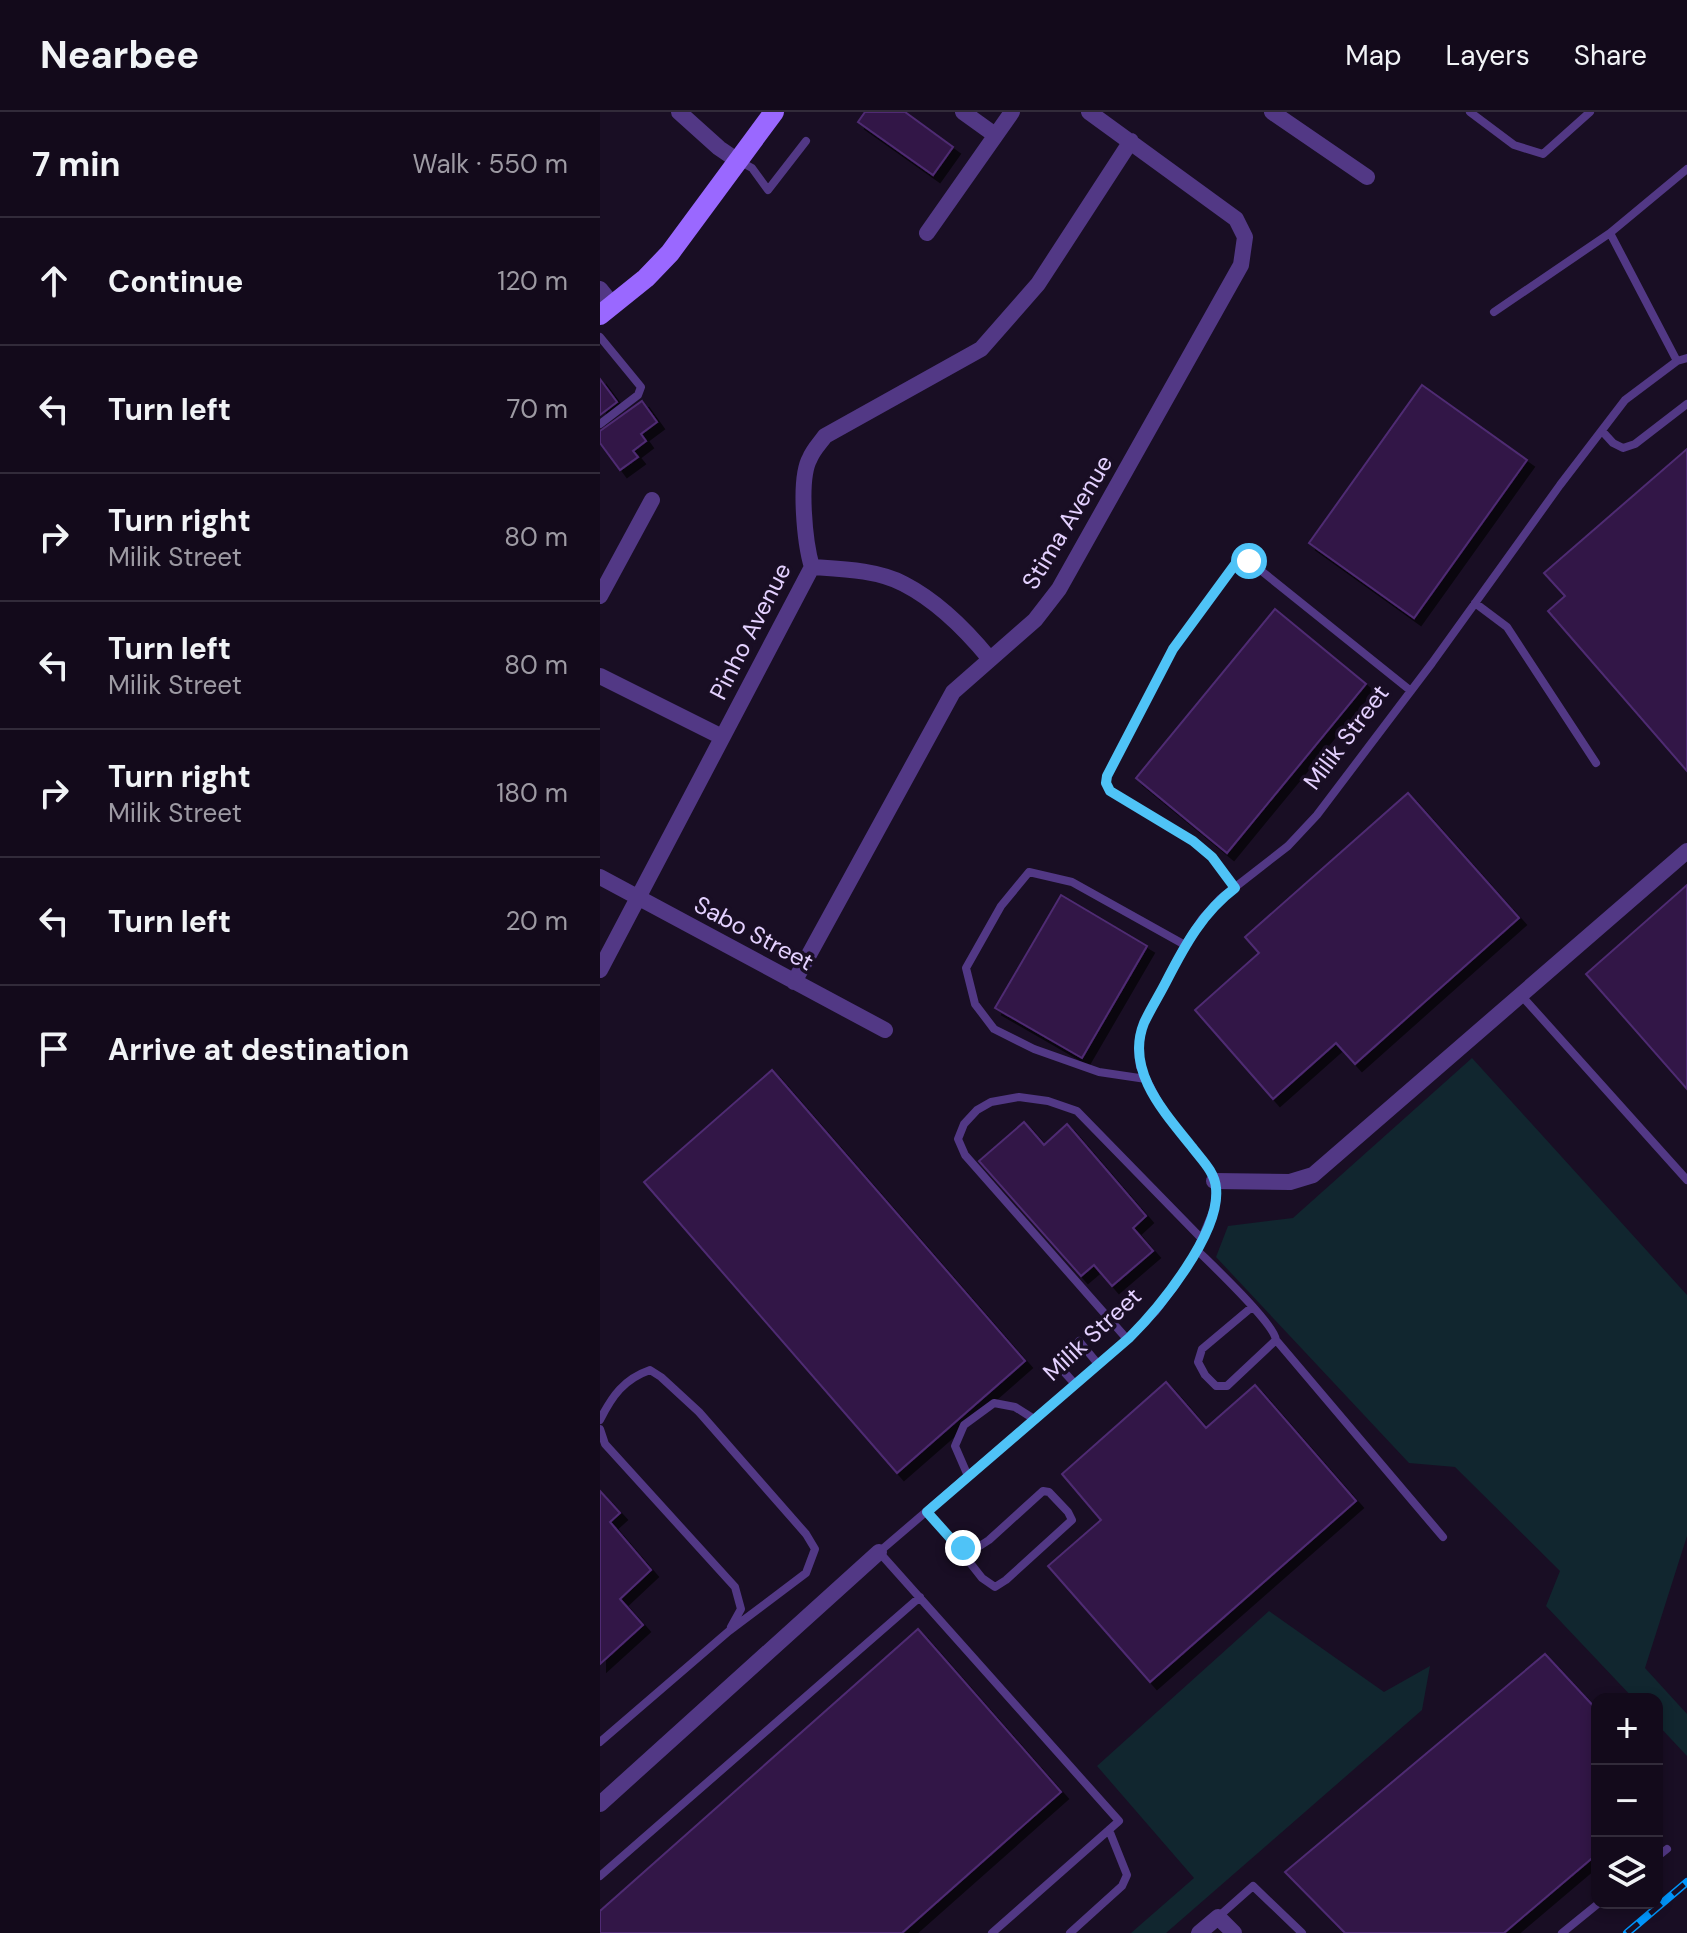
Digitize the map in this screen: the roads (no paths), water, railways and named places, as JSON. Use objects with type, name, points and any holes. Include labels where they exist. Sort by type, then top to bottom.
[{"type":"main road","points":[[604,303],[670,253],[774,112]]},
{"type":"street","points":[[679,112],[738,161]]},
{"type":"street","points":[[963,112],[995,135]]},
{"type":"street","points":[[927,233],[1012,112]]},
{"type":"street","name":"Stima Avenue","points":[[794,982],[953,692],[1035,620],[1059,589],[1241,265],[1245,237],[1236,219],[1089,112]]},
{"type":"street","points":[[1272,112],[1367,177]]},
{"type":"street","name":"Pinho Avenue","points":[[600,970],[812,567],[806,544],[805,475],[809,459],[825,436],[981,349],[1038,284],[1131,141]]},
{"type":"street","points":[[600,596],[652,500]]},
{"type":"street","points":[[812,567],[869,573],[904,583],[952,619],[989,658]]},
{"type":"street","points":[[600,676],[722,737]]},
{"type":"street","points":[[1214,1181],[1290,1182],[1313,1175],[1687,851]]},
{"type":"street","name":"Sabo Street","points":[[600,877],[885,1030]]},
{"type":"street","name":"Milik Street","points":[[600,1804],[879,1552]]},
{"type":"street","points":[[1199,1933],[1218,1917],[1234,1933]]},
{"type":"lane","points":[[1470,112],[1514,145],[1543,154],[1590,112]]},
{"type":"lane","points":[[738,161],[752,168],[768,190],[806,141]]},
{"type":"lane","points":[[1494,312],[1610,233],[1687,169]]},
{"type":"lane","points":[[1610,233],[1677,361]]},
{"type":"lane","points":[[600,337],[641,387],[638,395],[600,424]]},
{"type":"lane","name":"Milik Street","points":[[879,1552],[1127,1339],[1155,1312],[1197,1250],[1214,1209],[1214,1181],[1211,1171],[1162,1109],[1140,1067],[1138,1049],[1143,1025],[1185,945],[1220,899],[1288,846],[1317,815],[1625,400],[1677,361],[1687,358]]},
{"type":"lane","points":[[1602,431],[1613,443],[1623,448],[1635,444],[1687,404]]},
{"type":"lane","points":[[1235,888],[1212,857],[1193,841],[1110,791],[1106,783],[1173,649],[1239,559],[1249,561],[1411,691]]},
{"type":"lane","points":[[1475,603],[1507,627],[1596,763]]},
{"type":"lane","points":[[1146,1079],[1099,1072],[1034,1049],[994,1029],[975,1004],[966,968],[1001,906],[1029,872],[1072,882],[1185,945]]},
{"type":"lane","points":[[1520,994],[1687,1180]]},
{"type":"lane","points":[[1127,1339],[965,1155],[958,1139],[964,1124],[977,1110],[991,1102],[1019,1097],[1048,1101],[1077,1111],[1202,1239]]},
{"type":"lane","points":[[1197,1250],[1276,1333],[1276,1340],[1443,1537]]},
{"type":"lane","points":[[1252,1307],[1202,1349],[1198,1362],[1205,1375],[1216,1386],[1227,1386],[1276,1340]]},
{"type":"lane","points":[[1079,1341],[1098,1364]]},
{"type":"lane","points":[[1056,1363],[1075,1384]]},
{"type":"lane","points":[[600,1420],[612,1396],[633,1376],[650,1370],[699,1412],[806,1534],[815,1549],[806,1573],[729,1631],[600,1742]]},
{"type":"lane","points":[[968,1476],[955,1446],[964,1425],[994,1403],[1015,1407],[1034,1419]]},
{"type":"lane","points":[[600,1429],[605,1444],[735,1587],[741,1609],[729,1631]]},
{"type":"lane","points":[[927,1512],[982,1578],[995,1587],[1072,1520],[1061,1503],[1049,1492],[1043,1491],[989,1540],[972,1551],[952,1540]]},
{"type":"lane","points":[[879,1552],[1119,1821],[992,1933]]},
{"type":"lane","points":[[600,1876],[920,1597]]},
{"type":"lane","points":[[1070,1933],[1122,1886],[1127,1875],[1109,1830]]},
{"type":"lane","points":[[1663,1852],[1667,1849]]},
{"type":"lane","points":[[1218,1917],[1253,1886],[1302,1933]]},
{"type":"lane","points":[[1562,1933],[1592,1909]]},
{"type":"railway","points":[[1627,1933],[1687,1882]]}]
